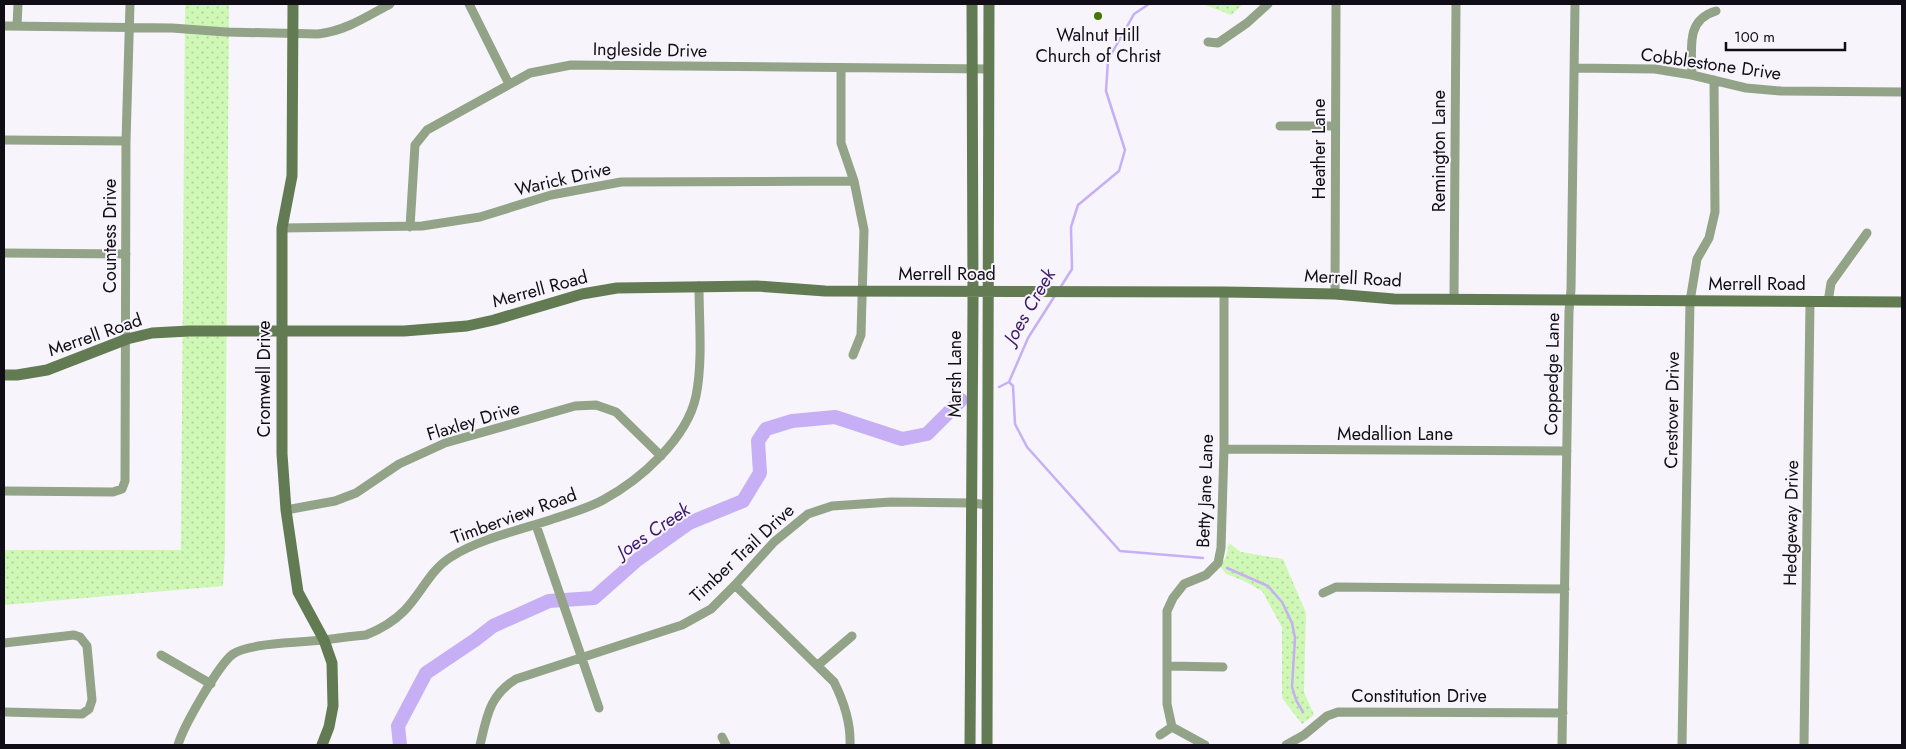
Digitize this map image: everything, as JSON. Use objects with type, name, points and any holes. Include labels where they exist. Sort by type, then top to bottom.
[{"type":"street","points":[[17,26],[18,4]]},
{"type":"street","name":"Countess Drive","points":[[4,491],[113,492],[122,489],[125,481],[127,339],[126,141],[130,4]]},
{"type":"street","name":"Cromwell Drive","points":[[293,4],[292,176],[282,228],[282,454],[286,510],[298,592],[324,640],[332,663],[334,706],[322,745]]},
{"type":"street","points":[[4,26],[172,28],[226,32],[332,32],[349,27],[390,4]]},
{"type":"street","points":[[469,4],[509,84]]},
{"type":"street","name":"Marsh Lane","points":[[970,745],[973,292],[972,4]]},
{"type":"street","name":"Marsh Lane","points":[[986,745],[989,4]]},
{"type":"street","points":[[1208,42],[1218,43],[1247,23],[1268,4]]},
{"type":"street","name":"Heather Lane","points":[[1335,294],[1336,4]]},
{"type":"street","name":"Remington Lane","points":[[1454,299],[1456,4]]},
{"type":"street","name":"Coppedge Lane","points":[[1562,745],[1575,4]]},
{"type":"street","points":[[1692,75],[1692,30],[1707,13],[1716,11]]},
{"type":"street","name":"Ingleside Drive","points":[[410,226],[413,158],[415,145],[419,138],[434,125],[530,73],[572,65],[989,69]]},
{"type":"street","points":[[841,68],[841,143],[854,181],[864,230],[861,335],[853,355]]},
{"type":"street","name":"Cobblestone Drive","points":[[1575,68],[1655,69],[1692,75],[1746,88],[1781,91],[1902,92]]},
{"type":"street","name":"Crestover Drive","points":[[1682,745],[1690,301],[1697,259],[1709,238],[1715,212],[1714,80]]},
{"type":"street","points":[[1280,126],[1335,126]]},
{"type":"street","points":[[4,140],[126,141]]},
{"type":"street","name":"Warick Drive","points":[[282,228],[410,226],[480,217],[551,195],[622,182],[854,181]]},
{"type":"street","points":[[1828,302],[1831,283],[1867,233]]},
{"type":"street","points":[[4,253],[126,254]]},
{"type":"street","name":"Merrell Road","points":[[4,375],[48,370],[127,339],[152,333],[182,331],[437,330],[494,320],[595,291],[639,286],[757,286],[825,291],[1224,292],[1335,294],[1394,299],[1902,302]]},
{"type":"street","name":"Timberview Road","points":[[178,745],[187,724],[223,664],[239,651],[282,643],[366,634],[388,625],[405,610],[432,574],[450,557],[472,546],[602,501],[661,456],[675,441],[691,412],[696,398],[699,378],[699,286]]},
{"type":"street","name":"Betty Jane Lane","points":[[1172,726],[1167,704],[1167,611],[1173,598],[1184,584],[1206,575],[1218,563],[1221,548],[1224,449],[1224,292]]},
{"type":"street","name":"Hedgeway Drive","points":[[1804,745],[1810,302]]},
{"type":"street","name":"Flaxley Drive","points":[[286,510],[335,501],[356,493],[399,464],[445,444],[576,406],[596,406],[616,412],[661,456]]},
{"type":"street","name":"Medallion Lane","points":[[1224,449],[1567,451]]},
{"type":"street","name":"Timber Trail Drive","points":[[480,745],[488,712],[496,695],[504,686],[516,678],[682,625],[711,609],[774,542],[808,514],[832,506],[871,504],[972,503],[988,505]]},
{"type":"street","points":[[536,525],[599,708]]},
{"type":"street","points":[[735,585],[834,682],[843,700],[850,731],[850,745]]},
{"type":"street","points":[[1322,593],[1336,587],[1564,589]]},
{"type":"street","points":[[4,643],[74,635],[80,637],[87,646],[92,700],[89,709],[82,714],[4,712]]},
{"type":"street","points":[[818,666],[852,636]]},
{"type":"street","points":[[161,655],[211,684]]},
{"type":"street","points":[[1167,666],[1223,667]]},
{"type":"street","points":[[970,672],[987,672]]},
{"type":"street","name":"Constitution Drive","points":[[1286,745],[1304,735],[1327,716],[1338,712],[1563,713]]},
{"type":"street","points":[[1160,735],[1172,726],[1205,745]]},
{"type":"green space","points":[[185,4],[229,4],[225,551],[223,586],[4,605],[4,550],[181,550]]},
{"type":"green space","points":[[1203,4],[1243,4],[1231,15]]},
{"type":"green space","points":[[1229,543],[1241,552],[1283,559],[1306,613],[1304,692],[1314,715],[1302,724],[1282,698],[1282,627],[1262,591],[1226,574],[1220,566],[1226,557]]},
{"type":"waterway","name":"Joes Creek","points":[[1060,288],[1072,269],[1071,227],[1078,205],[1119,171],[1125,150],[1106,91],[1108,60],[1134,14],[1149,4]]},
{"type":"waterway","name":"Joes Creek","points":[[999,387],[1009,382],[1028,338],[1056,294]]},
{"type":"waterway","points":[[1009,382],[1013,386],[1015,424],[1027,447],[1120,551],[1203,558]]},
{"type":"waterway","name":"Joes Creek","points":[[400,745],[398,726],[426,673],[493,626],[549,601],[594,598],[637,560],[689,523],[743,501],[760,473],[758,441],[766,429],[792,421],[835,417],[902,439],[927,434],[961,400]]},
{"type":"waterway","points":[[1227,568],[1268,586],[1282,602],[1292,623],[1295,638],[1292,687],[1296,700],[1303,712]]},
{"type":"place","name":"Walnut Hill Church of Christ","points":[[1098,16]]}]
